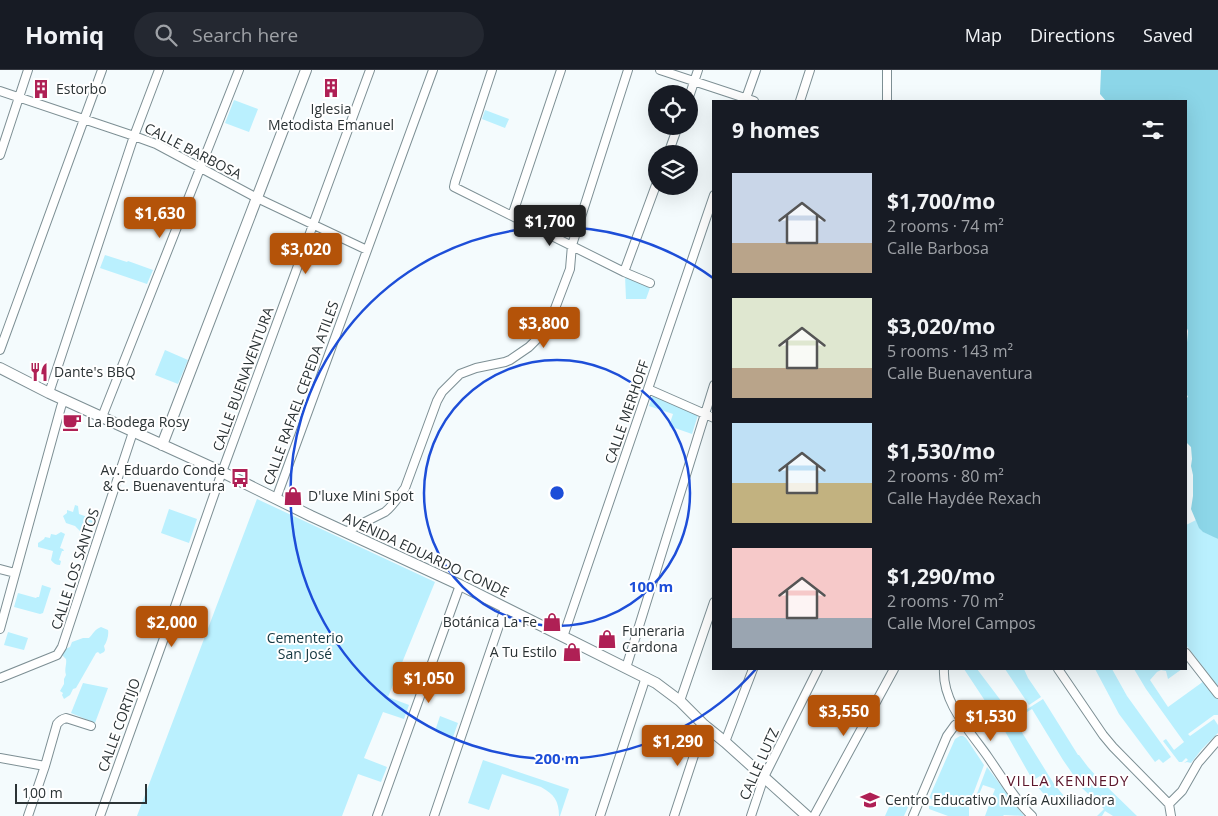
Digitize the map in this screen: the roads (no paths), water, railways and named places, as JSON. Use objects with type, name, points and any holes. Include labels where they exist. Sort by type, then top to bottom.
[{"type":"street","points":[[0,155],[28,70]]},
{"type":"street","points":[[0,350],[102,70]]},
{"type":"street","points":[[49,393],[134,136],[159,70]]},
{"type":"street","points":[[102,417],[239,70]]},
{"type":"street","points":[[162,445],[306,70]]},
{"type":"street","name":"CALLE BUENAVENTURA","points":[[222,472],[370,70]]},
{"type":"street","name":"CALLE RAFAEL CEPEDA ATILES","points":[[276,499],[433,70]]},
{"type":"street","points":[[492,70],[454,182],[454,187],[624,272],[650,283]]},
{"type":"street","points":[[512,216],[561,70]]},
{"type":"street","points":[[345,532],[388,510],[405,488],[437,401],[449,384],[467,370],[510,360],[529,347],[542,334],[551,319],[570,269],[572,246],[628,70]]},
{"type":"street","points":[[660,70],[749,100],[756,70]]},
{"type":"street","points":[[693,85],[698,70]]},
{"type":"street","points":[[800,100],[810,70]]},
{"type":"street","points":[[887,70],[887,100]]},
{"type":"street","name":"CALLE BARBOSA","points":[[0,92],[156,144],[257,198],[367,250]]},
{"type":"street","points":[[624,272],[652,195]]},
{"type":"street","name":"CALLE MERHOFF","points":[[563,637],[712,201]]},
{"type":"street","name":"AVENIDA EDUARDO CONDE","points":[[0,368],[49,393],[222,472],[460,585],[646,677],[680,701],[704,725],[807,816]]},
{"type":"street","points":[[648,389],[712,417]]},
{"type":"street","points":[[626,668],[712,391]]},
{"type":"street","points":[[0,629],[64,399]]},
{"type":"street","name":"CALLE LOS SANTOS","points":[[0,678],[57,654],[62,647],[133,432]]},
{"type":"street","name":"CALLE CORTIJO","points":[[100,816],[222,472]]},
{"type":"street","points":[[0,569],[16,572]]},
{"type":"street","points":[[378,816],[460,585]]},
{"type":"street","points":[[434,816],[505,608]]},
{"type":"street","points":[[680,701],[712,608]]},
{"type":"street","points":[[1187,654],[1218,694]]},
{"type":"street","points":[[725,742],[754,670]]},
{"type":"street","name":"CALLE LUTZ","points":[[751,816],[764,777],[818,670]]},
{"type":"street","points":[[814,816],[893,670]]},
{"type":"street","points":[[944,670],[946,689],[954,707],[1018,801],[1032,816]]},
{"type":"street","points":[[1059,670],[1108,741],[1169,804],[1171,816]]},
{"type":"street","points":[[600,816],[646,677]]},
{"type":"street","points":[[28,816],[59,720],[66,718],[91,726]]},
{"type":"street","points":[[913,816],[947,736],[955,725],[962,720]]},
{"type":"street","points":[[674,816],[704,725]]},
{"type":"street","points":[[1169,804],[1182,791],[1198,763],[1218,740]]},
{"type":"street","points":[[0,758],[45,766]]},
{"type":"place","name":"Iglesia Metodista Emanuel","points":[[331,88]]},
{"type":"place","name":"Estorbo","points":[[41,89]]},
{"type":"place","name":"Dante's BBQ","points":[[39,372]]},
{"type":"place","name":"La Bodega Rosy","points":[[72,422]]},
{"type":"place","name":"Av. Eduardo Conde & C. Buenaventura","points":[[240,478]]},
{"type":"place","name":"D'luxe Mini Spot","points":[[293,496]]},
{"type":"place","name":"Botánica La Fe","points":[[552,622]]},
{"type":"place","name":"Funeraria Cardona","points":[[607,639]]},
{"type":"place","name":"A Tu Estilo","points":[[572,652]]},
{"type":"place","name":"Centro Educativo María Auxiliadora","points":[[870,800]]},
{"type":"district","name":"VILLA KENNEDY","points":[[1068,781]]},
{"type":"park label","name":"Cementerio San José","points":[[305,646]]}]
